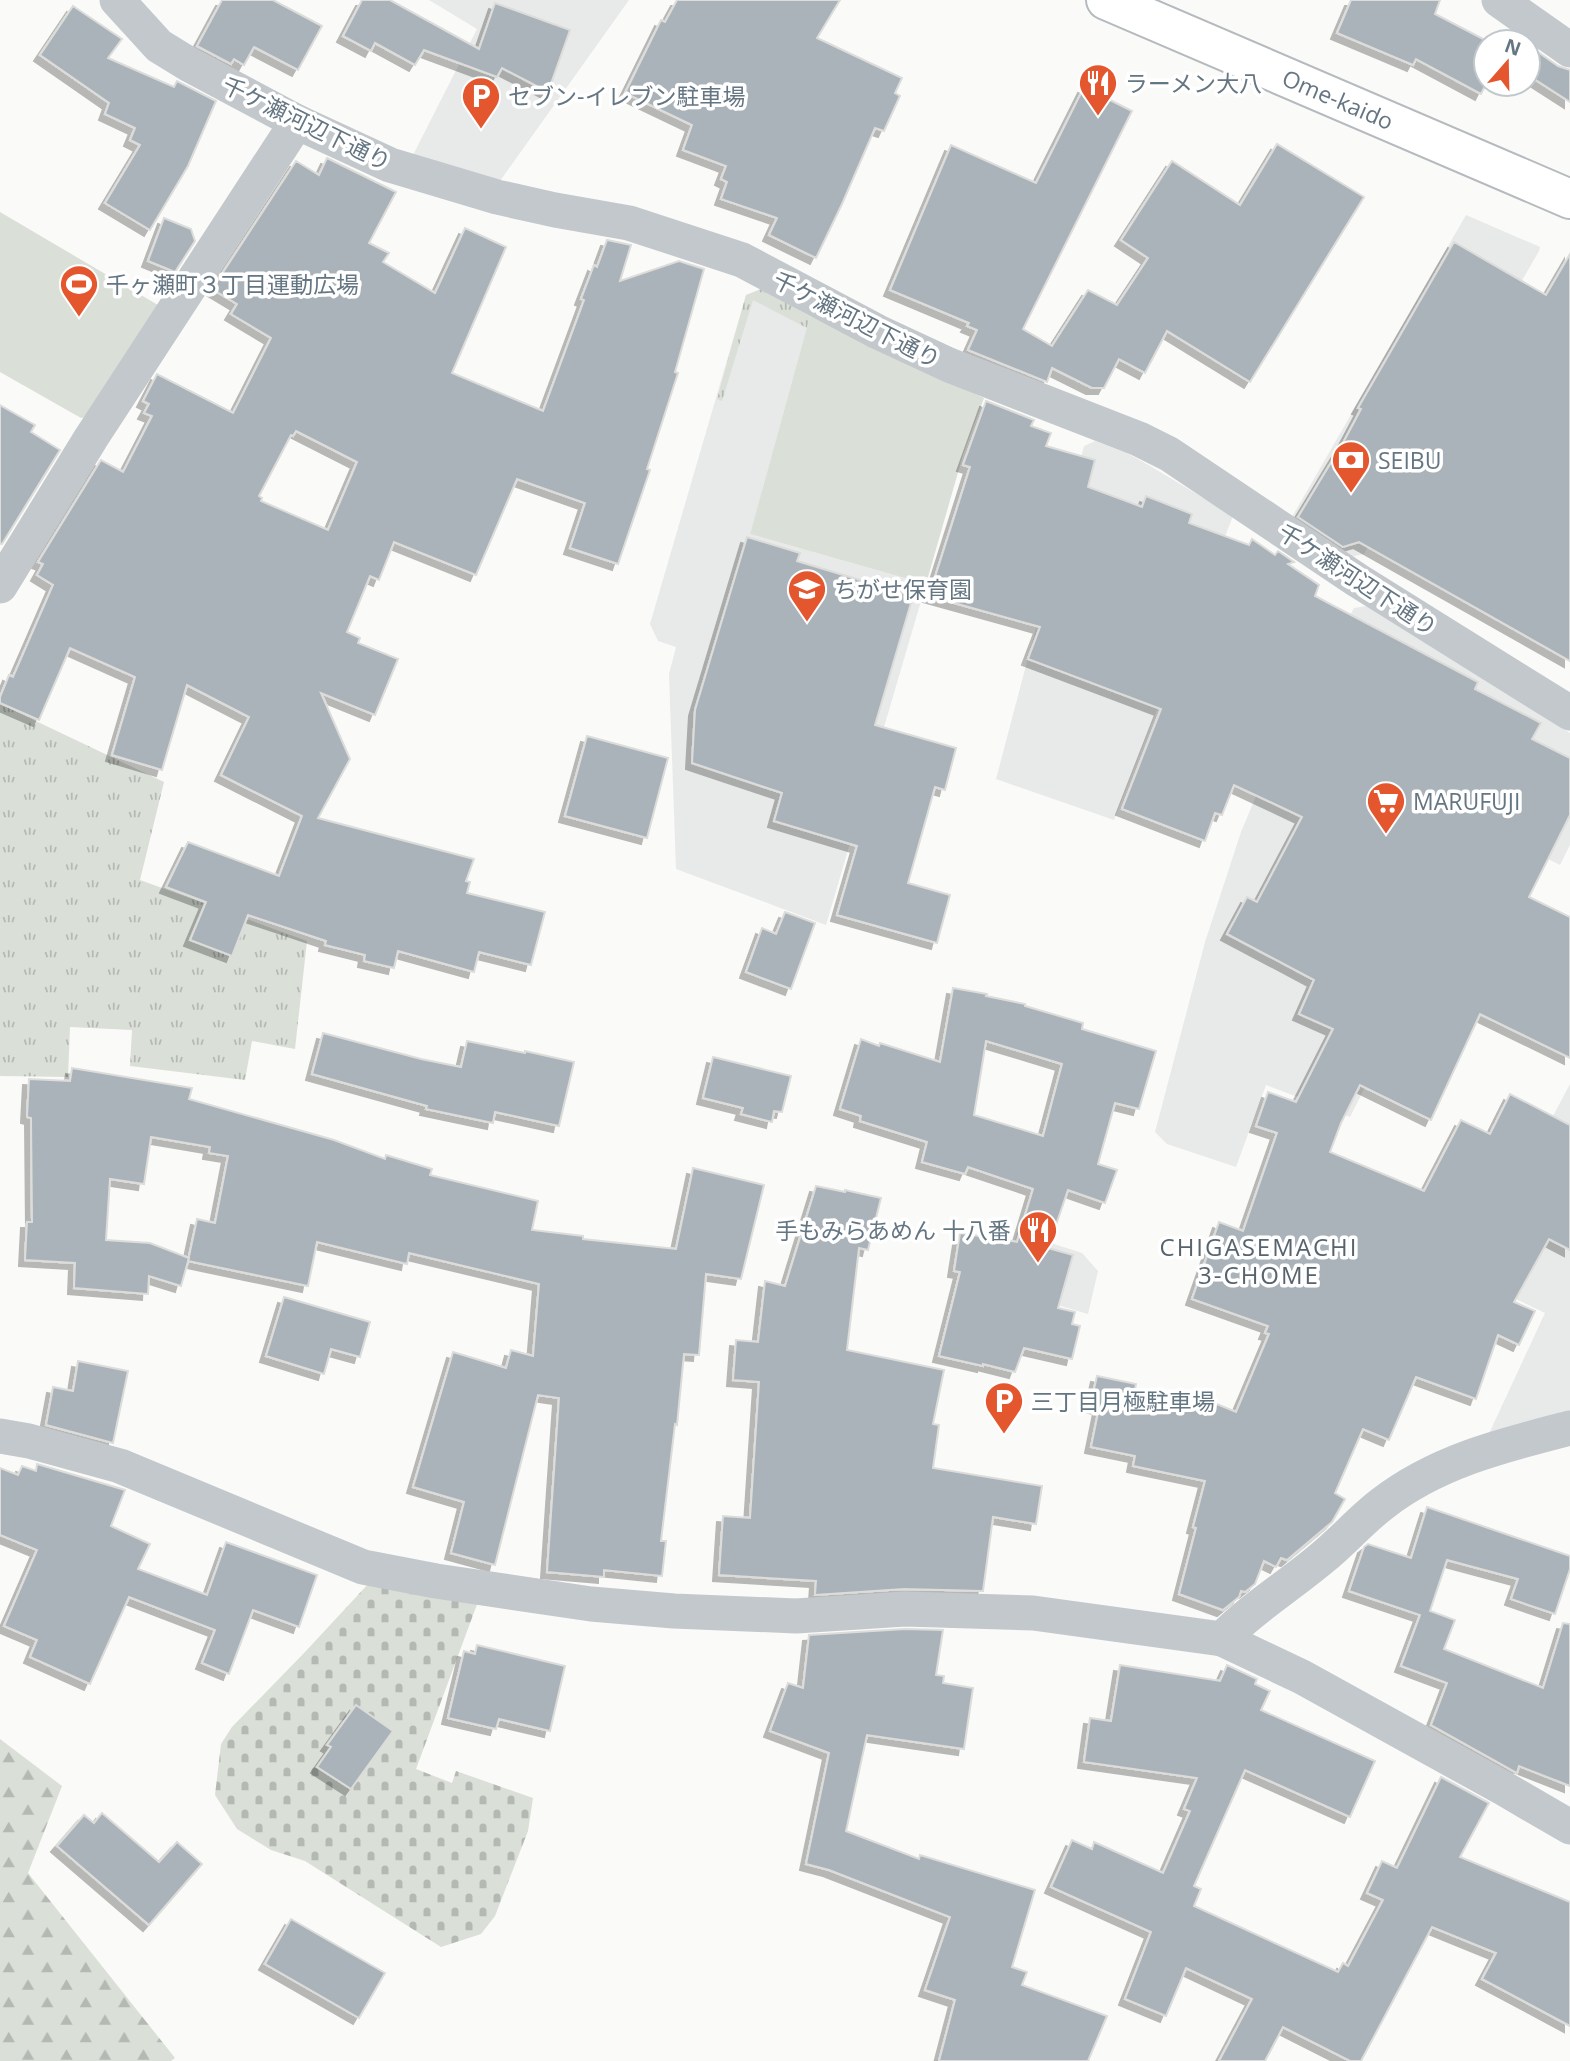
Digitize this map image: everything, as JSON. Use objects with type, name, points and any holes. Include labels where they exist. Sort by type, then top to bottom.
[{"type":"main road","name":"Ome-kaido","points":[[1106,0],[1570,199]]},
{"type":"street","name":"千ケ瀬河辺下通り","points":[[117,0],[159,46],[190,65],[298,122],[390,164],[471,190],[555,210],[629,223],[742,260],[878,332],[949,365],[1139,439],[1169,454],[1357,580],[1570,713]]},
{"type":"street","points":[[1499,0],[1570,50]]},
{"type":"street","points":[[0,586],[91,438],[298,122]]},
{"type":"street","points":[[1222,1639],[1242,1619],[1322,1559],[1381,1504],[1410,1485],[1470,1455],[1570,1428]]},
{"type":"street","points":[[0,1436],[29,1441],[120,1466],[363,1567],[436,1581],[592,1604],[674,1611],[796,1616],[905,1609],[1033,1613],[1222,1639],[1302,1677],[1570,1827]]},
{"type":"shaded area","points":[[429,0],[629,0],[500,181],[412,157],[477,29]]},
{"type":"shaded area","points":[[1466,215],[1540,247],[1539,251],[1364,554],[1350,557],[1292,517]]},
{"type":"shaded area","points":[[746,295],[810,316],[750,534],[926,584],[826,925],[676,869],[669,674],[676,647],[658,641],[650,624]]},
{"type":"shaded area","points":[[1095,441],[1127,453],[1233,516],[1114,820],[996,779],[1084,446]]},
{"type":"shaded area","points":[[1367,606],[1570,733],[1570,845],[1560,865],[1494,832],[1350,1117],[1266,1085],[1236,1167],[1167,1144],[1155,1132],[1205,942],[1241,832],[1264,777],[1354,608]]},
{"type":"shaded area","points":[[1570,1084],[1570,1418],[1486,1440],[1545,1313],[1468,1276]]},
{"type":"shaded area","points":[[1017,1232],[1082,1253],[1098,1271],[1088,1314],[1002,1289]]},
{"type":"green space","name":"千ヶ瀬町３丁目運動広場","points":[[0,212],[163,308],[95,415],[81,418],[0,372]]},
{"type":"green space","points":[[761,289],[810,316],[807,328],[753,300],[722,401],[717,399],[746,295]]},
{"type":"green space","points":[[810,316],[984,398],[963,455],[926,584],[750,534]]},
{"type":"green space","points":[[0,704],[164,782],[140,880],[307,941],[295,1049],[252,1041],[245,1080],[130,1066],[132,1030],[70,1027],[68,1077],[0,1076]]},
{"type":"green space","points":[[370,1582],[479,1599],[416,1769],[452,1783],[456,1771],[533,1798],[528,1831],[495,1916],[481,1934],[441,1947],[305,1861],[271,1850],[237,1829],[215,1795],[221,1744],[232,1727]]},
{"type":"green space","points":[[0,1739],[62,1786],[28,1873],[175,2058],[171,2061],[0,2061]]},
{"type":"building","points":[[222,0],[273,0],[322,26],[298,70],[254,47],[244,65],[234,59],[231,64],[197,46]]},
{"type":"building","points":[[362,0],[390,0],[479,49],[495,3],[570,30],[548,92],[502,68],[497,77],[424,50],[415,65],[375,43],[371,51],[343,36]]},
{"type":"building","points":[[677,0],[840,0],[817,38],[902,78],[895,93],[900,96],[884,131],[875,128],[816,258],[769,235],[777,218],[721,199],[727,182],[721,179],[726,166],[683,150],[692,125],[625,93],[661,20],[665,22]]},
{"type":"building","points":[[1351,0],[1440,0],[1435,14],[1472,33],[1472,89],[1416,59],[1413,65],[1337,33]]},
{"type":"building","points":[[73,6],[122,39],[108,58],[174,87],[177,81],[216,101],[188,166],[150,230],[105,203],[140,145],[130,140],[135,128],[105,114],[109,103],[40,55]]},
{"type":"building","points":[[1542,55],[1558,66],[1570,70],[1570,102],[1542,84]]},
{"type":"building","points":[[1084,87],[1132,111],[1023,329],[1052,346],[1088,290],[1117,305],[1148,258],[1121,240],[1172,161],[1240,205],[1277,144],[1364,197],[1250,382],[1167,331],[1145,373],[1119,359],[1104,388],[1092,388],[1052,368],[1047,382],[968,350],[977,330],[967,326],[969,323],[890,290],[951,145],[1036,183]]},
{"type":"building","points":[[327,158],[396,192],[369,243],[389,253],[383,262],[435,293],[465,228],[506,247],[452,373],[543,411],[584,300],[581,299],[607,240],[631,245],[620,281],[679,261],[704,269],[675,372],[678,373],[647,469],[650,470],[618,564],[570,548],[585,503],[517,479],[476,575],[394,542],[379,580],[370,576],[347,632],[360,638],[358,643],[398,659],[375,715],[321,693],[350,759],[318,818],[474,859],[466,881],[470,882],[467,893],[545,912],[531,965],[479,952],[474,972],[398,951],[394,968],[364,961],[365,955],[325,945],[326,941],[248,915],[232,956],[190,940],[206,902],[166,887],[188,842],[279,876],[302,816],[221,775],[249,717],[187,685],[162,770],[112,755],[135,677],[70,648],[39,720],[0,703],[9,675],[13,677],[53,585],[37,575],[43,564],[38,562],[101,460],[123,472],[152,416],[144,413],[149,404],[143,401],[157,374],[233,413],[271,338],[231,314],[237,304],[212,289],[296,161],[319,175]],"holes":[[[296,431],[357,462],[328,530],[261,501],[259,496],[291,435]]]},
{"type":"building","points":[[164,218],[191,229],[195,241],[175,272],[148,261]]},
{"type":"building","points":[[1454,242],[1546,295],[1570,254],[1570,661],[1359,542],[1343,547],[1298,517],[1344,441],[1361,409],[1358,408]]},
{"type":"building","points":[[986,401],[1034,420],[1031,426],[1051,433],[1046,446],[1095,460],[1088,487],[1142,507],[1146,496],[1192,514],[1189,523],[1249,545],[1252,539],[1275,555],[1278,551],[1294,562],[1288,564],[1319,585],[1315,596],[1478,682],[1475,689],[1541,723],[1532,739],[1570,758],[1570,815],[1529,897],[1570,917],[1570,1058],[1480,1014],[1431,1120],[1360,1085],[1330,1152],[1424,1191],[1461,1120],[1490,1134],[1510,1094],[1570,1125],[1570,1250],[1549,1239],[1514,1302],[1535,1311],[1519,1345],[1498,1335],[1476,1399],[1416,1377],[1389,1440],[1363,1429],[1335,1493],[1345,1499],[1332,1522],[1287,1560],[1281,1558],[1276,1567],[1264,1561],[1255,1584],[1245,1592],[1241,1591],[1239,1597],[1223,1610],[1179,1594],[1205,1481],[1133,1466],[1135,1456],[1091,1447],[1099,1408],[1090,1406],[1097,1376],[1136,1384],[1134,1395],[1208,1410],[1212,1402],[1236,1412],[1269,1334],[1265,1333],[1268,1326],[1192,1299],[1219,1222],[1243,1231],[1277,1133],[1256,1126],[1268,1092],[1296,1102],[1333,1029],[1299,1014],[1314,980],[1227,934],[1247,897],[1257,902],[1302,817],[1234,785],[1222,815],[1215,813],[1205,841],[1122,809],[1161,709],[1028,659],[1040,627],[929,596],[970,467],[963,465]]},
{"type":"building","points":[[0,405],[35,425],[31,432],[60,450],[2,544],[0,543]]},
{"type":"building","points":[[747,537],[800,553],[797,561],[913,596],[875,725],[956,748],[945,790],[935,787],[908,883],[950,895],[937,943],[837,915],[857,846],[774,821],[782,793],[692,763],[695,710]]},
{"type":"building","points":[[587,736],[668,758],[647,838],[565,816]]},
{"type":"building","points":[[785,912],[815,923],[791,989],[746,972],[762,928],[776,934]]},
{"type":"building","points":[[953,988],[1025,1004],[1083,1023],[1082,1029],[1156,1051],[1139,1109],[1115,1103],[1098,1164],[1117,1170],[1105,1203],[1068,1190],[1048,1248],[1073,1255],[1058,1308],[1075,1312],[1072,1324],[1080,1326],[1072,1359],[1024,1348],[1015,1372],[939,1356],[960,1272],[954,1271],[960,1233],[1017,1242],[1033,1189],[968,1167],[965,1174],[922,1162],[927,1142],[860,1121],[861,1116],[840,1109],[861,1039],[940,1062]],"holes":[[[986,1041],[1062,1064],[1043,1136],[974,1115]]]},
{"type":"building","points":[[323,1033],[461,1067],[467,1041],[574,1062],[559,1126],[495,1112],[493,1123],[426,1109],[427,1106],[312,1074]]},
{"type":"building","points":[[713,1057],[791,1076],[782,1112],[774,1111],[772,1122],[741,1114],[743,1108],[703,1098]]},
{"type":"building","points":[[72,1068],[192,1088],[189,1099],[334,1140],[385,1159],[386,1155],[432,1169],[430,1175],[538,1201],[532,1230],[583,1236],[583,1239],[676,1249],[693,1168],[764,1185],[741,1279],[706,1274],[699,1355],[684,1354],[661,1541],[666,1541],[662,1576],[604,1570],[604,1577],[547,1572],[559,1398],[538,1395],[495,1565],[451,1553],[464,1502],[413,1487],[453,1352],[506,1368],[511,1350],[533,1356],[539,1284],[409,1253],[407,1264],[317,1242],[308,1286],[188,1261],[181,1286],[149,1276],[148,1294],[74,1288],[75,1263],[25,1260],[27,1222],[32,1222],[31,1118],[27,1117],[29,1079],[70,1081]],"holes":[[[151,1137],[210,1147],[209,1153],[228,1156],[215,1223],[197,1219],[189,1258],[150,1243],[106,1240],[110,1179],[144,1184]]]},
{"type":"building","points":[[816,1186],[881,1198],[868,1250],[859,1248],[847,1350],[944,1370],[933,1424],[939,1425],[933,1468],[1042,1486],[1036,1524],[993,1517],[983,1591],[904,1589],[815,1595],[816,1581],[719,1575],[723,1516],[750,1518],[759,1382],[733,1380],[736,1340],[758,1342],[765,1281],[785,1286]]},
{"type":"building","points":[[284,1297],[370,1322],[360,1357],[331,1349],[324,1374],[266,1356]]},
{"type":"building","points":[[78,1361],[128,1371],[113,1443],[46,1425],[53,1387],[73,1391]]},
{"type":"building","points":[[37,1464],[125,1490],[111,1526],[150,1544],[138,1569],[207,1595],[226,1542],[317,1575],[299,1627],[253,1610],[229,1674],[202,1663],[215,1630],[129,1597],[90,1684],[30,1657],[37,1640],[4,1626],[37,1550],[0,1535],[0,1468],[18,1475],[22,1466],[36,1471]]},
{"type":"building","points":[[1427,1507],[1570,1556],[1570,1569],[1555,1614],[1511,1599],[1518,1579],[1447,1560],[1430,1611],[1455,1620],[1444,1649],[1543,1688],[1563,1623],[1570,1624],[1570,1786],[1519,1766],[1517,1773],[1431,1725],[1447,1683],[1401,1666],[1420,1615],[1349,1591],[1364,1547],[1368,1544],[1411,1558]]},
{"type":"building","points":[[905,1629],[943,1630],[936,1675],[944,1676],[943,1683],[973,1688],[964,1749],[867,1735],[846,1831],[919,1859],[920,1855],[1035,1890],[1012,1967],[1027,1972],[1022,1985],[1107,2016],[1088,2061],[939,2061],[955,2000],[925,1990],[950,1917],[829,1870],[806,1864],[829,1753],[770,1731],[788,1683],[803,1688],[809,1635]]},
{"type":"building","points":[[477,1645],[565,1666],[550,1731],[499,1719],[496,1729],[448,1718],[464,1651],[475,1654]]},
{"type":"building","points":[[1120,1665],[1220,1681],[1227,1665],[1257,1679],[1255,1684],[1270,1691],[1261,1710],[1375,1761],[1350,1817],[1245,1770],[1194,1886],[1201,1889],[1194,1906],[1338,1972],[1343,1963],[1348,1966],[1383,1900],[1367,1893],[1382,1861],[1397,1868],[1441,1777],[1489,1803],[1460,1857],[1570,1902],[1570,2026],[1482,1979],[1496,1953],[1432,1927],[1361,2061],[1350,2061],[1283,2027],[1265,2061],[1219,2061],[1252,1999],[1186,1968],[1166,2016],[1125,1999],[1151,1932],[1051,1887],[1072,1840],[1092,1849],[1094,1842],[1163,1873],[1190,1811],[1184,1809],[1197,1778],[1084,1762],[1090,1718],[1111,1721]]},
{"type":"building","points":[[356,1705],[393,1731],[351,1789],[317,1767],[331,1747],[327,1745]]},
{"type":"building","points":[[102,1813],[159,1862],[177,1842],[202,1864],[149,1925],[57,1846],[84,1815],[94,1823]]},
{"type":"building","points":[[291,1919],[385,1973],[359,2018],[265,1964]]},
{"type":"place","name":"ラーメン大八","points":[[1098,117]]},
{"type":"place","name":"セブン-イレブン駐車場","points":[[481,130]]},
{"type":"place","name":"千ヶ瀬町３丁目運動広場","points":[[79,318]]},
{"type":"place","name":"SEIBU","points":[[1351,494]]},
{"type":"place","name":"ちがせ保育園","points":[[807,623]]},
{"type":"place","name":"MARUFUJI","points":[[1386,835]]},
{"type":"place","name":"手もみらあめん 十八番","points":[[1038,1264]]},
{"type":"place","name":"三丁目月極駐車場","points":[[1004,1435]]},
{"type":"district","name":"CHIGASEMACHI 3-CHOME","points":[[1259,1260]]}]
